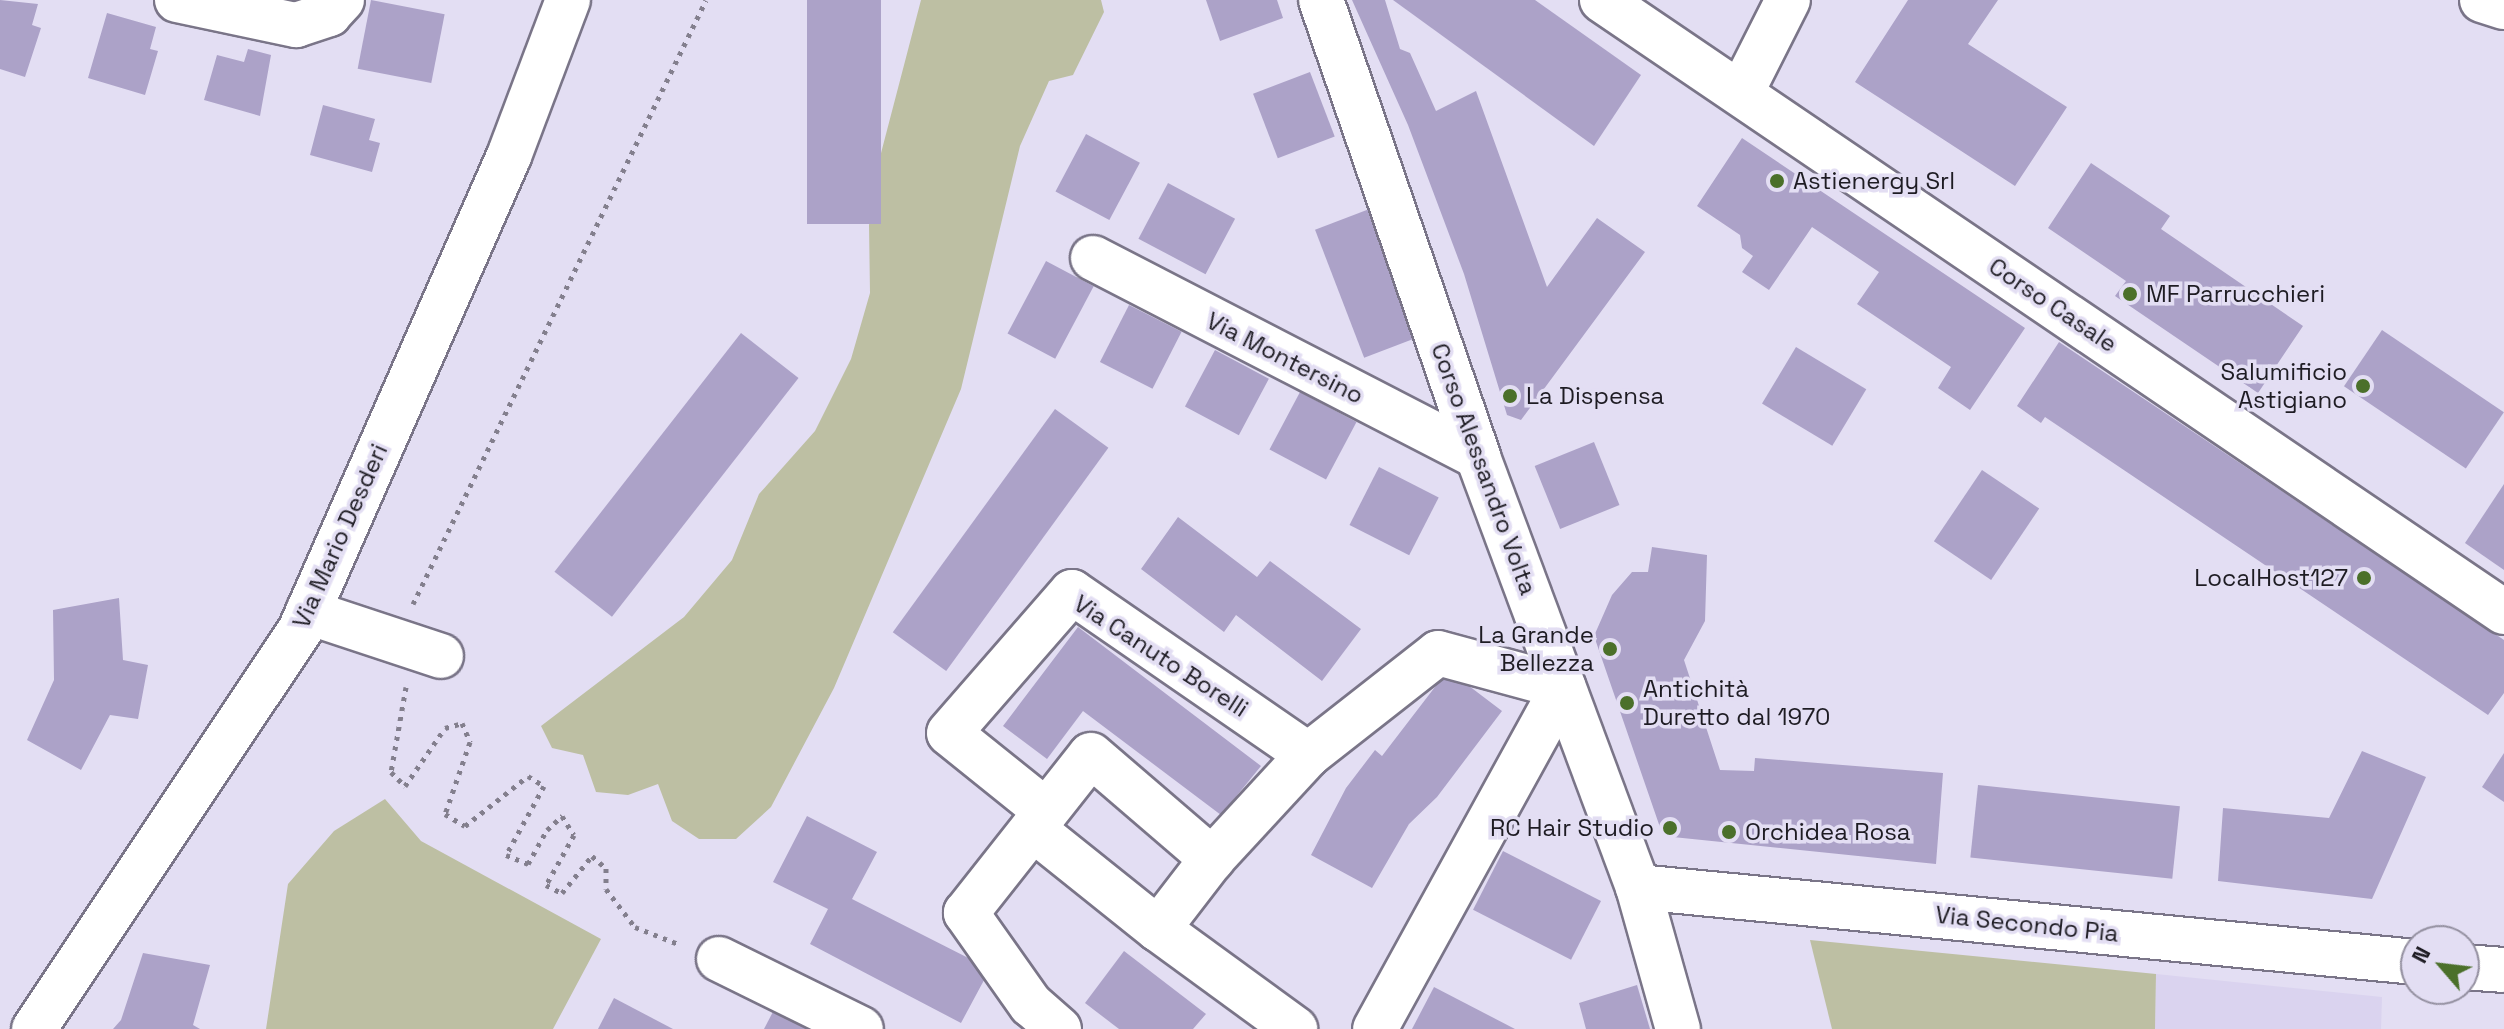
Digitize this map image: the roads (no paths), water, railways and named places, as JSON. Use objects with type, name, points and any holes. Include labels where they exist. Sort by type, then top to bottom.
[{"type":"street","points":[[177,0],[296,25],[329,14],[342,0]]},
{"type":"street","name":"Via Mario Desderi","points":[[34,1029],[308,612],[509,156],[568,0]]},
{"type":"street","name":"Corso Alessandro Volta","points":[[1321,0],[1478,457],[1638,887],[1678,1029]]},
{"type":"street","name":"Corso Casale","points":[[1602,0],[2504,612]]},
{"type":"street","points":[[1741,93],[1788,0]]},
{"type":"street","points":[[2482,0],[2504,7]]},
{"type":"street","name":"Via Montersino","points":[[1093,258],[1478,457]]},
{"type":"street","name":"Via Canuto Borelli","points":[[1295,1029],[1158,929],[949,733],[1072,592],[1308,755]]},
{"type":"street","points":[[308,612],[415,647]]},
{"type":"street","points":[[1158,929],[1212,859],[1308,755],[1438,653],[1563,687],[1375,1029]]},
{"type":"street","points":[[1059,1029],[1031,1005],[966,913],[1091,755],[1212,859]]},
{"type":"street","name":"Via Secondo Pia","points":[[1638,887],[2400,960]]},
{"type":"street","points":[[719,959],[861,1029]]},
{"type":"street","points":[[2480,968],[2504,970]]},
{"type":"place","name":"Astienergy Srl","points":[[1777,181]]},
{"type":"place","name":"MF Parrucchieri","points":[[2130,294]]},
{"type":"place","name":"Salumificio Astigiano","points":[[2363,386]]},
{"type":"place","name":"La Dispensa","points":[[1510,396]]},
{"type":"place","name":"LocalHost127","points":[[2364,578]]},
{"type":"place","name":"La Grande Bellezza","points":[[1610,649]]},
{"type":"place","name":"Antichità Duretto dal 1970","points":[[1627,703]]},
{"type":"place","name":"RC Hair Studio","points":[[1670,828]]},
{"type":"place","name":"Orchidea Rosa","points":[[1729,832]]}]
